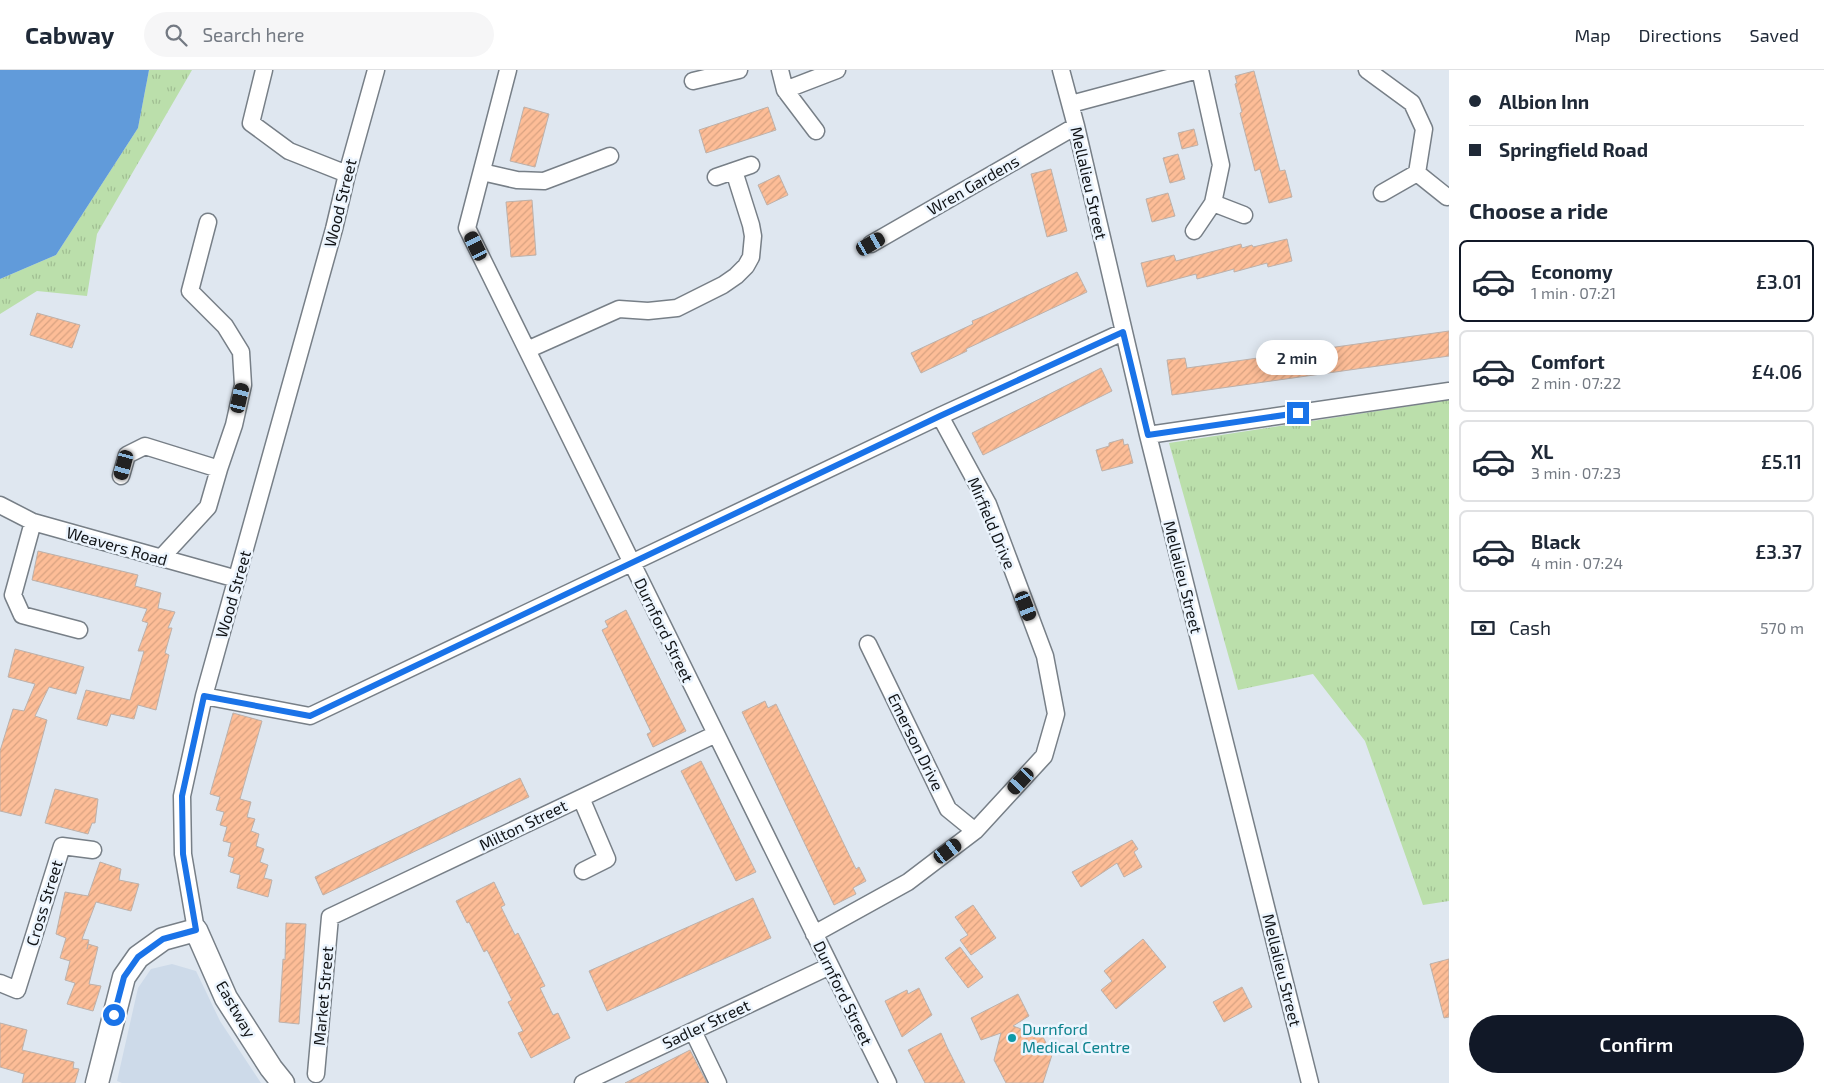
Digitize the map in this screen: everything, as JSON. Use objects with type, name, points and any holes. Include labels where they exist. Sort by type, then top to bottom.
[{"type":"street","points":[[264,70],[251,123],[289,151],[347,174]]},
{"type":"street","name":"Wood Street","points":[[196,930],[183,854],[182,796],[204,696],[334,229],[376,70]]},
{"type":"street","name":"Durnford Street","points":[[508,70],[468,228],[888,1083]]},
{"type":"street","points":[[693,81],[739,70]]},
{"type":"street","points":[[780,70],[785,90],[816,131]]},
{"type":"street","points":[[785,90],[837,70]]},
{"type":"street","name":"Mellalieu Street","points":[[1060,70],[1071,104],[1148,435],[1310,1083]]},
{"type":"street","points":[[1071,104],[1199,70],[1221,165],[1213,204],[1194,231]]},
{"type":"street","points":[[1367,70],[1412,103],[1424,129],[1417,173]]},
{"type":"street","name":"Wren Gardens","points":[[871,244],[1076,126]]},
{"type":"street","points":[[482,172],[517,180],[544,181],[610,156]]},
{"type":"street","points":[[716,177],[751,165]]},
{"type":"street","points":[[527,350],[619,309],[648,311],[677,308],[723,285],[736,276],[746,266],[751,257],[753,236],[752,225],[734,171]]},
{"type":"street","points":[[1382,193],[1417,173]]},
{"type":"street","points":[[1417,173],[1447,197]]},
{"type":"street","points":[[1213,204],[1244,216]]},
{"type":"street","points":[[161,558],[208,507],[234,425],[243,385],[240,352],[225,326],[190,291],[208,222]]},
{"type":"street","points":[[204,696],[310,716],[940,416],[1123,332]]},
{"type":"street","points":[[1148,435],[1449,391]]},
{"type":"street","name":"Mirfield Drive","points":[[814,934],[908,882],[975,831],[1044,756],[1056,714],[1046,656],[988,504],[940,416]]},
{"type":"street","points":[[121,476],[127,455],[145,446],[219,469]]},
{"type":"street","name":"Weavers Road","points":[[0,505],[33,522],[237,579]]},
{"type":"street","points":[[33,522],[13,596],[22,615],[79,630]]},
{"type":"street","name":"Emerson Drive","points":[[868,644],[948,809],[975,831]]},
{"type":"street","name":"Milton Street","points":[[330,917],[716,734]]},
{"type":"street","points":[[581,798],[608,859],[583,871]]},
{"type":"street","name":"Cross Street","points":[[0,983],[17,990],[62,846],[93,850]]},
{"type":"street","name":"Market Street","points":[[316,1074],[330,917]]},
{"type":"street","points":[[97,1083],[124,977],[138,957],[163,939],[196,930]]},
{"type":"street","name":"Eastway","points":[[196,930],[226,998],[271,1068],[283,1083]]},
{"type":"street","name":"Sadler Street","points":[[583,1083],[830,966]]},
{"type":"street","points":[[693,1031],[718,1083]]},
{"type":"shaded area","points":[[172,964],[196,971],[220,1021],[261,1083],[122,1083],[117,1081],[138,988],[151,969]]},
{"type":"green space","points":[[149,70],[192,70],[97,234],[87,296],[37,291],[0,314],[0,279],[56,255],[138,128]]},
{"type":"green space","points":[[1449,400],[1449,901],[1423,905],[1365,741],[1313,674],[1238,690],[1169,443]]},
{"type":"water","points":[[0,70],[149,70],[138,128],[56,255],[0,279]]},
{"type":"building","points":[[1254,71],[1280,171],[1285,170],[1292,197],[1269,203],[1260,169],[1255,171],[1240,113],[1242,112],[1235,84],[1237,83],[1235,76]]},
{"type":"building","points":[[524,107],[549,114],[535,167],[510,161]]},
{"type":"building","points":[[768,107],[776,130],[706,153],[699,130]]},
{"type":"building","points":[[1194,129],[1198,145],[1182,149],[1178,133]]},
{"type":"building","points":[[1178,154],[1185,179],[1170,183],[1163,158]]},
{"type":"building","points":[[1051,169],[1067,231],[1047,237],[1031,174]]},
{"type":"building","points":[[779,175],[788,195],[767,205],[758,185]]},
{"type":"building","points":[[1168,193],[1175,216],[1152,222],[1146,199]]},
{"type":"building","points":[[532,200],[536,255],[511,257],[506,202]]},
{"type":"building","points":[[1287,239],[1292,261],[1268,267],[1267,263],[1234,272],[1234,269],[1197,279],[1196,274],[1147,287],[1141,263],[1174,255],[1176,261],[1241,244],[1242,248],[1252,245],[1253,247]]},
{"type":"building","points":[[1077,272],[1087,292],[966,349],[967,351],[921,373],[911,353],[973,324],[972,321]]},
{"type":"building","points":[[37,313],[80,325],[72,348],[30,335]]},
{"type":"building","points":[[1449,331],[1449,356],[1172,395],[1167,360],[1185,358],[1187,368]]},
{"type":"building","points":[[1101,368],[1112,391],[983,455],[972,433]]},
{"type":"building","points":[[1123,439],[1124,445],[1128,444],[1133,463],[1102,471],[1096,450],[1109,446],[1109,443]]},
{"type":"building","points":[[38,551],[138,575],[135,586],[161,593],[158,608],[175,612],[168,628],[172,628],[165,653],[169,655],[156,710],[138,705],[134,719],[111,714],[107,726],[77,719],[86,690],[130,700],[144,651],[138,651],[148,623],[142,621],[147,609],[32,580]]},
{"type":"building","points":[[626,610],[686,731],[653,747],[647,734],[651,732],[602,630],[608,627],[605,621]]},
{"type":"building","points":[[15,649],[84,667],[76,694],[49,687],[35,716],[47,720],[21,816],[0,811],[0,751],[13,709],[24,711],[35,684],[8,677]]},
{"type":"building","points":[[765,701],[768,708],[776,704],[856,869],[859,867],[866,881],[853,888],[856,894],[834,905],[742,712]]},
{"type":"building","points":[[233,713],[262,721],[240,799],[251,802],[247,817],[255,819],[251,831],[259,834],[256,846],[264,849],[260,862],[268,865],[264,878],[272,880],[268,897],[237,888],[240,875],[230,872],[234,858],[228,856],[231,843],[223,841],[227,827],[220,825],[224,812],[216,810],[220,797],[210,794]]},
{"type":"building","points":[[701,761],[756,872],[736,881],[681,771]]},
{"type":"building","points":[[520,778],[529,797],[323,895],[315,877]]},
{"type":"building","points":[[55,789],[98,799],[95,823],[92,823],[88,834],[45,823]]},
{"type":"building","points":[[1132,840],[1138,849],[1134,852],[1142,867],[1124,877],[1117,863],[1081,887],[1072,872]]},
{"type":"building","points":[[100,862],[121,869],[119,880],[139,884],[131,911],[96,902],[82,939],[89,940],[88,944],[98,947],[89,984],[101,986],[93,1011],[67,1004],[75,983],[65,980],[70,961],[60,958],[66,938],[56,934],[65,892],[88,896]]},
{"type":"building","points":[[494,882],[505,905],[501,907],[515,935],[518,933],[545,986],[540,988],[553,1015],[558,1013],[570,1038],[531,1058],[518,1033],[523,1031],[508,1002],[512,1000],[487,950],[484,952],[456,901]]},
{"type":"building","points":[[753,898],[771,938],[607,1011],[589,971]]},
{"type":"building","points":[[973,905],[996,938],[971,955],[960,940],[968,935],[955,917]]},
{"type":"building","points":[[286,923],[306,924],[299,1024],[279,1022],[283,959],[285,960]]},
{"type":"building","points":[[1143,939],[1166,967],[1116,1009],[1101,990],[1112,981],[1104,971]]},
{"type":"building","points":[[960,947],[983,977],[968,988],[945,958]]},
{"type":"building","points":[[1449,959],[1449,1017],[1444,1018],[1430,964]]},
{"type":"building","points":[[1242,987],[1252,1007],[1224,1022],[1213,1002]]},
{"type":"building","points":[[919,988],[932,1015],[902,1037],[885,1001],[907,990],[908,994]]},
{"type":"building","name":"Durnford Medical Centre","points":[[1018,994],[1029,1016],[1013,1026],[1043,1037],[1052,1055],[1043,1083],[1006,1083],[994,1060],[1001,1033],[981,1040],[971,1018]]},
{"type":"building","points":[[0,1023],[27,1030],[22,1050],[74,1062],[73,1068],[79,1069],[75,1083],[22,1083],[24,1074],[0,1067]]},
{"type":"building","points":[[941,1033],[965,1083],[925,1083],[908,1050]]},
{"type":"building","points":[[690,1050],[707,1083],[625,1083]]},
{"type":"place","name":"Durnford Medical Centre","points":[[1012,1038]]},
{"type":"route","points":[[114,1015],[124,977],[138,957],[163,939],[196,930],[183,854],[182,796],[204,696],[310,716],[940,416],[1123,332],[1148,435],[1298,413]]}]
